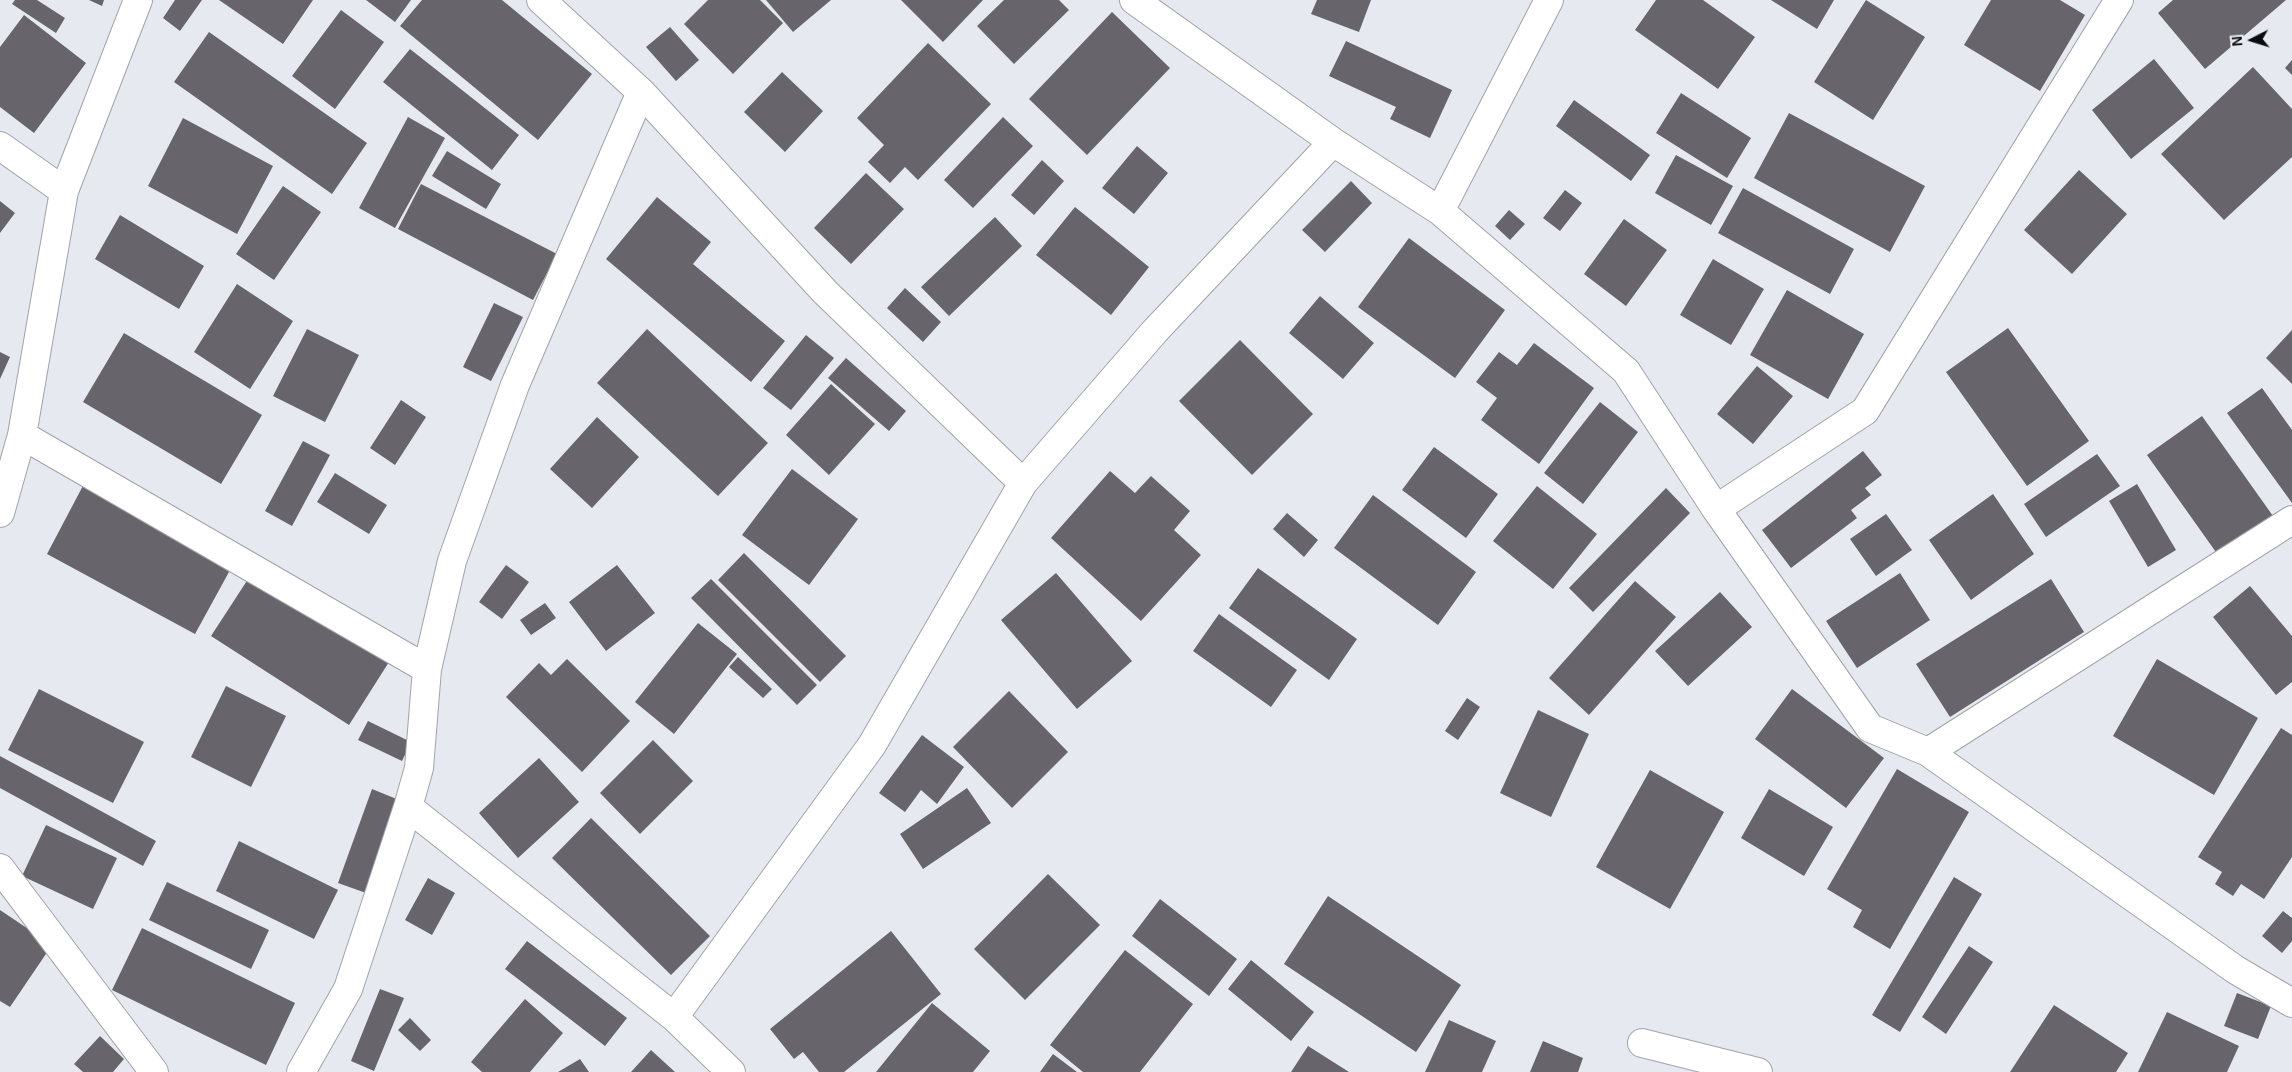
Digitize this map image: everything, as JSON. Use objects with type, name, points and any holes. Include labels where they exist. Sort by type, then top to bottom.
[{"type":"street","points":[[0,512],[22,435],[64,191],[138,0]]},
{"type":"street","points":[[541,0],[641,92],[825,292],[1022,483]]},
{"type":"street","points":[[1134,0],[1333,142],[1440,211],[1626,371],[1716,509],[1870,728],[1928,752],[2236,970],[2292,1003]]},
{"type":"street","points":[[1440,211],[1549,0]]},
{"type":"street","points":[[1716,509],[1865,411],[2119,0]]},
{"type":"street","points":[[301,1072],[348,989],[408,807],[419,768],[427,669],[452,561],[515,385],[641,92]]},
{"type":"street","points":[[674,1017],[872,745],[1022,483],[1155,331],[1333,142]]},
{"type":"street","points":[[0,146],[64,191]]},
{"type":"street","points":[[22,435],[427,669]]},
{"type":"street","points":[[1928,752],[2292,520]]},
{"type":"street","points":[[408,807],[674,1017],[730,1072]]},
{"type":"street","points":[[0,868],[154,1072]]},
{"type":"street","points":[[1642,1043],[1758,1072]]},
{"type":"building","points":[[15,0],[37,0],[65,18],[56,33],[12,4]]},
{"type":"building","points":[[89,0],[104,0],[102,6]]},
{"type":"building","points":[[175,0],[202,0],[180,31],[163,18]]},
{"type":"building","points":[[219,0],[313,0],[283,44]]},
{"type":"building","points":[[366,0],[411,0],[395,22]]},
{"type":"building","points":[[422,0],[502,0],[592,74],[538,140],[400,26]]},
{"type":"building","points":[[708,0],[760,0],[783,23],[733,74],[684,24]]},
{"type":"building","points":[[766,0],[831,0],[793,32]]},
{"type":"building","points":[[901,0],[983,0],[943,42]]},
{"type":"building","points":[[1004,0],[1059,0],[1069,10],[1014,64],[977,26]]},
{"type":"building","points":[[1317,0],[1371,0],[1359,32],[1311,14]]},
{"type":"building","points":[[1656,0],[1703,0],[1755,37],[1718,89],[1635,30]]},
{"type":"building","points":[[1771,0],[1834,0],[1817,29]]},
{"type":"building","points":[[1866,0],[1925,37],[1873,120],[1814,82]]},
{"type":"building","points":[[1991,0],[2060,0],[2085,15],[2040,91],[1964,45]]},
{"type":"building","points":[[2173,0],[2286,0],[2205,69],[2158,13]]},
{"type":"building","points":[[341,10],[384,42],[335,109],[292,76]]},
{"type":"building","points":[[1112,12],[1170,68],[1087,155],[1029,99]]},
{"type":"building","points":[[24,15],[86,63],[34,133],[0,107],[0,47]]},
{"type":"building","points":[[670,27],[699,60],[676,81],[646,47]]},
{"type":"building","points":[[209,32],[367,143],[332,194],[174,82]]},
{"type":"building","points":[[1346,41],[1452,90],[1430,138],[1390,119],[1396,107],[1329,76]]},
{"type":"building","points":[[928,43],[991,104],[918,180],[905,167],[890,183],[868,162],[884,145],[857,118]]},
{"type":"building","points":[[410,49],[519,135],[492,170],[383,82]]},
{"type":"building","points":[[2154,59],[2194,108],[2131,159],[2092,110]]},
{"type":"building","points":[[2292,60],[2292,75],[2285,68]]},
{"type":"building","points":[[2253,67],[2292,109],[2292,157],[2224,220],[2161,154]]},
{"type":"building","points":[[782,72],[823,111],[785,152],[744,112]]},
{"type":"building","points":[[1681,93],[1751,138],[1727,178],[1656,133]]},
{"type":"building","points":[[1574,100],[1650,155],[1631,181],[1556,126]]},
{"type":"building","points":[[1789,113],[1925,186],[1890,252],[1754,178]]},
{"type":"building","points":[[408,117],[445,138],[395,228],[359,208]]},
{"type":"building","points":[[1003,117],[1033,146],[973,208],[944,180]]},
{"type":"building","points":[[183,118],[273,166],[237,234],[148,186]]},
{"type":"building","points":[[1137,146],[1168,173],[1134,214],[1102,188]]},
{"type":"building","points":[[447,151],[501,184],[486,209],[432,176]]},
{"type":"building","points":[[1676,155],[1733,186],[1711,225],[1655,193]]},
{"type":"building","points":[[1042,160],[1064,181],[1034,215],[1011,195]]},
{"type":"building","points":[[2079,170],[2127,214],[2072,274],[2024,230]]},
{"type":"building","points":[[866,173],[904,209],[851,264],[814,228]]},
{"type":"building","points":[[1351,181],[1372,203],[1325,252],[1302,230]]},
{"type":"building","points":[[421,184],[557,254],[533,300],[398,229]]},
{"type":"building","points":[[283,186],[321,212],[274,280],[236,254]]},
{"type":"building","points":[[1743,188],[1854,249],[1830,294],[1718,233]]},
{"type":"building","points":[[1565,190],[1582,203],[1560,231],[1543,218]]},
{"type":"building","points":[[657,197],[711,242],[693,264],[785,341],[751,382],[606,259]]},
{"type":"building","points":[[0,201],[15,213],[0,233]]},
{"type":"building","points":[[1075,207],[1149,267],[1111,315],[1036,255]]},
{"type":"building","points":[[1509,210],[1525,224],[1510,240],[1495,226]]},
{"type":"building","points":[[120,215],[204,266],[179,309],[95,259]]},
{"type":"building","points":[[995,217],[1022,246],[949,316],[921,287]]},
{"type":"building","points":[[1624,219],[1667,250],[1626,306],[1584,274]]},
{"type":"building","points":[[1409,238],[1505,310],[1455,378],[1358,307]]},
{"type":"building","points":[[1713,259],[1764,289],[1731,345],[1680,315]]},
{"type":"building","points":[[237,284],[293,321],[250,389],[194,352]]},
{"type":"building","points":[[905,288],[941,322],[923,342],[887,308]]},
{"type":"building","points":[[1787,290],[1864,334],[1828,399],[1750,355]]},
{"type":"building","points":[[1320,296],[1374,343],[1343,379],[1289,333]]},
{"type":"building","points":[[494,303],[523,317],[491,381],[463,367]]},
{"type":"building","points":[[2008,328],[2089,441],[2027,486],[1946,372]]},
{"type":"building","points":[[307,329],[359,355],[325,422],[273,396]]},
{"type":"building","points":[[647,329],[768,443],[718,496],[597,383]]},
{"type":"building","points":[[2292,330],[2292,384],[2266,358]]},
{"type":"building","points":[[124,333],[262,415],[221,484],[83,402]]},
{"type":"building","points":[[806,335],[834,358],[791,410],[763,388]]},
{"type":"building","points":[[1240,340],[1313,414],[1252,475],[1179,401]]},
{"type":"building","points":[[1534,343],[1594,388],[1539,464],[1481,420],[1497,398],[1476,382],[1499,352],[1517,365]]},
{"type":"building","points":[[0,352],[10,357],[0,379]]},
{"type":"building","points":[[846,358],[906,411],[889,431],[828,378]]},
{"type":"building","points":[[1757,366],[1793,396],[1753,444],[1717,414]]},
{"type":"building","points":[[831,384],[875,424],[829,475],[786,435]]},
{"type":"building","points":[[2262,388],[2292,430],[2292,503],[2227,413]]},
{"type":"building","points":[[401,400],[426,417],[395,465],[370,448]]},
{"type":"building","points":[[1600,402],[1638,432],[1583,504],[1544,473]]},
{"type":"building","points":[[2202,416],[2273,516],[2218,555],[2147,455]]},
{"type":"building","points":[[597,417],[639,457],[592,508],[550,469]]},
{"type":"building","points":[[303,441],[330,455],[292,526],[265,511]]},
{"type":"building","points":[[1434,447],[1498,494],[1466,538],[1402,490]]},
{"type":"building","points":[[1863,451],[1882,475],[1865,488],[1871,495],[1851,510],[1857,518],[1791,568],[1762,530]]},
{"type":"building","points":[[2097,454],[2120,486],[2046,537],[2024,504]]},
{"type":"building","points":[[792,469],[858,519],[809,585],[742,535]]},
{"type":"building","points":[[1110,471],[1135,493],[1151,476],[1190,511],[1174,530],[1201,555],[1141,621],[1051,538]]},
{"type":"building","points":[[335,473],[387,505],[369,534],[317,502]]},
{"type":"building","points":[[86,480],[235,561],[195,634],[47,554]]},
{"type":"building","points":[[2137,484],[2176,550],[2148,567],[2109,501]]},
{"type":"building","points":[[1537,486],[1597,534],[1553,589],[1493,541]]},
{"type":"building","points":[[1666,488],[1690,513],[1593,612],[1569,588]]},
{"type":"building","points":[[1993,494],[2034,554],[1971,600],[1929,540]]},
{"type":"building","points":[[1373,495],[1476,572],[1438,625],[1334,548]]},
{"type":"building","points":[[1287,513],[1318,540],[1304,557],[1273,529]]},
{"type":"building","points":[[1886,514],[1912,550],[1876,576],[1850,539]]},
{"type":"building","points":[[744,553],[846,656],[820,682],[718,580]]},
{"type":"building","points":[[506,565],[529,582],[502,619],[479,602]]},
{"type":"building","points":[[617,565],[655,613],[606,651],[569,602]]},
{"type":"building","points":[[1258,568],[1357,639],[1329,680],[1229,608]]},
{"type":"building","points":[[252,573],[389,662],[349,725],[211,636]]},
{"type":"building","points":[[1056,573],[1132,661],[1077,709],[1001,620]]},
{"type":"building","points":[[1900,573],[1930,620],[1857,668],[1826,621]]},
{"type":"building","points":[[711,579],[817,685],[797,705],[691,598]]},
{"type":"building","points":[[2051,579],[2084,632],[1950,717],[1916,664]]},
{"type":"building","points":[[1635,581],[1676,617],[1589,715],[1549,678]]},
{"type":"building","points":[[2250,586],[2292,636],[2292,682],[2276,695],[2213,617]]},
{"type":"building","points":[[1720,592],[1752,627],[1688,686],[1655,651]]},
{"type":"building","points":[[545,603],[556,618],[531,635],[520,620]]},
{"type":"building","points":[[1219,614],[1297,670],[1271,707],[1193,651]]},
{"type":"building","points":[[698,623],[737,654],[674,734],[635,702]]},
{"type":"building","points":[[738,657],[772,689],[763,698],[729,667]]},
{"type":"building","points":[[567,659],[630,721],[582,772],[506,697],[539,663],[551,675]]},
{"type":"building","points":[[2157,659],[2258,718],[2214,795],[2113,736]]},
{"type":"building","points":[[226,686],[286,716],[251,787],[191,757]]},
{"type":"building","points":[[39,689],[144,742],[113,803],[8,750]]},
{"type":"building","points":[[1792,689],[1884,758],[1846,808],[1755,739]]},
{"type":"building","points":[[1009,691],[1068,752],[1012,808],[953,747]]},
{"type":"building","points":[[1467,698],[1480,707],[1458,740],[1445,731]]},
{"type":"building","points":[[1538,710],[1589,734],[1551,817],[1500,793]]},
{"type":"building","points":[[368,721],[411,742],[402,761],[358,740]]},
{"type":"building","points":[[2281,728],[2292,735],[2292,857],[2264,899],[2241,884],[2233,896],[2215,884],[2222,872],[2198,857]]},
{"type":"building","points":[[922,735],[964,767],[937,804],[921,790],[905,812],[879,793]]},
{"type":"building","points":[[653,740],[693,781],[640,834],[600,793]]},
{"type":"building","points":[[0,756],[156,841],[143,866],[0,788]]},
{"type":"building","points":[[539,758],[579,802],[518,858],[479,813]]},
{"type":"building","points":[[1897,769],[1969,812],[1890,949],[1853,927],[1862,910],[1827,889]]},
{"type":"building","points":[[1650,770],[1724,812],[1670,909],[1596,867]]},
{"type":"building","points":[[967,788],[991,823],[923,869],[900,834]]},
{"type":"building","points":[[372,789],[399,800],[366,893],[338,883]]},
{"type":"building","points":[[1769,789],[1833,827],[1804,876],[1741,838]]},
{"type":"building","points":[[591,818],[710,936],[671,975],[552,858]]},
{"type":"building","points":[[46,825],[117,858],[93,909],[22,876]]},
{"type":"building","points":[[239,841],[338,890],[314,939],[216,891]]},
{"type":"building","points":[[1048,874],[1100,925],[1025,1000],[974,949]]},
{"type":"building","points":[[1954,877],[1982,894],[1900,1032],[1872,1015]]},
{"type":"building","points":[[428,878],[455,893],[432,935],[405,920]]},
{"type":"building","points":[[167,882],[269,930],[251,969],[149,920]]},
{"type":"building","points":[[1328,896],[1461,985],[1416,1052],[1284,964]]},
{"type":"building","points":[[1160,899],[1237,959],[1209,996],[1132,936]]},
{"type":"building","points":[[0,910],[52,945],[10,1007],[0,1001]]},
{"type":"building","points":[[2283,911],[2292,918],[2292,941],[2282,953],[2262,936]]},
{"type":"building","points":[[142,928],[295,1003],[266,1065],[112,990]]},
{"type":"building","points":[[891,931],[941,994],[844,1072],[819,1072],[803,1052],[794,1059],[770,1029]]},
{"type":"building","points":[[527,941],[627,1018],[605,1046],[505,969]]},
{"type":"building","points":[[1969,946],[1993,962],[1946,1034],[1922,1017]]},
{"type":"building","points":[[1125,950],[1193,1004],[1140,1072],[1083,1072],[1050,1045]]},
{"type":"building","points":[[1251,960],[1314,1012],[1291,1041],[1228,989]]},
{"type":"building","points":[[380,989],[404,998],[374,1071],[351,1061]]},
{"type":"building","points":[[2237,993],[2271,1006],[2258,1039],[2224,1026]]},
{"type":"building","points":[[525,999],[563,1033],[530,1072],[482,1072],[471,1062]]},
{"type":"building","points":[[932,1003],[990,1051],[973,1072],[876,1072]]},
{"type":"building","points":[[2054,1005],[2128,1053],[2116,1072],[2010,1072]]},
{"type":"building","points":[[2167,1012],[2239,1046],[2227,1072],[2138,1072]]},
{"type":"building","points":[[410,1018],[431,1040],[420,1051],[398,1030]]},
{"type":"building","points":[[1449,1020],[1496,1041],[1482,1072],[1425,1072]]},
{"type":"building","points":[[100,1036],[124,1059],[113,1072],[83,1072],[74,1064]]},
{"type":"building","points":[[1543,1041],[1583,1058],[1578,1072],[1530,1072]]},
{"type":"building","points":[[1308,1046],[1349,1072],[1291,1072]]},
{"type":"building","points":[[651,1050],[675,1072],[631,1072]]},
{"type":"building","points":[[1053,1054],[1077,1072],[1040,1072]]},
{"type":"building","points":[[580,1059],[589,1072],[558,1072]]}]
